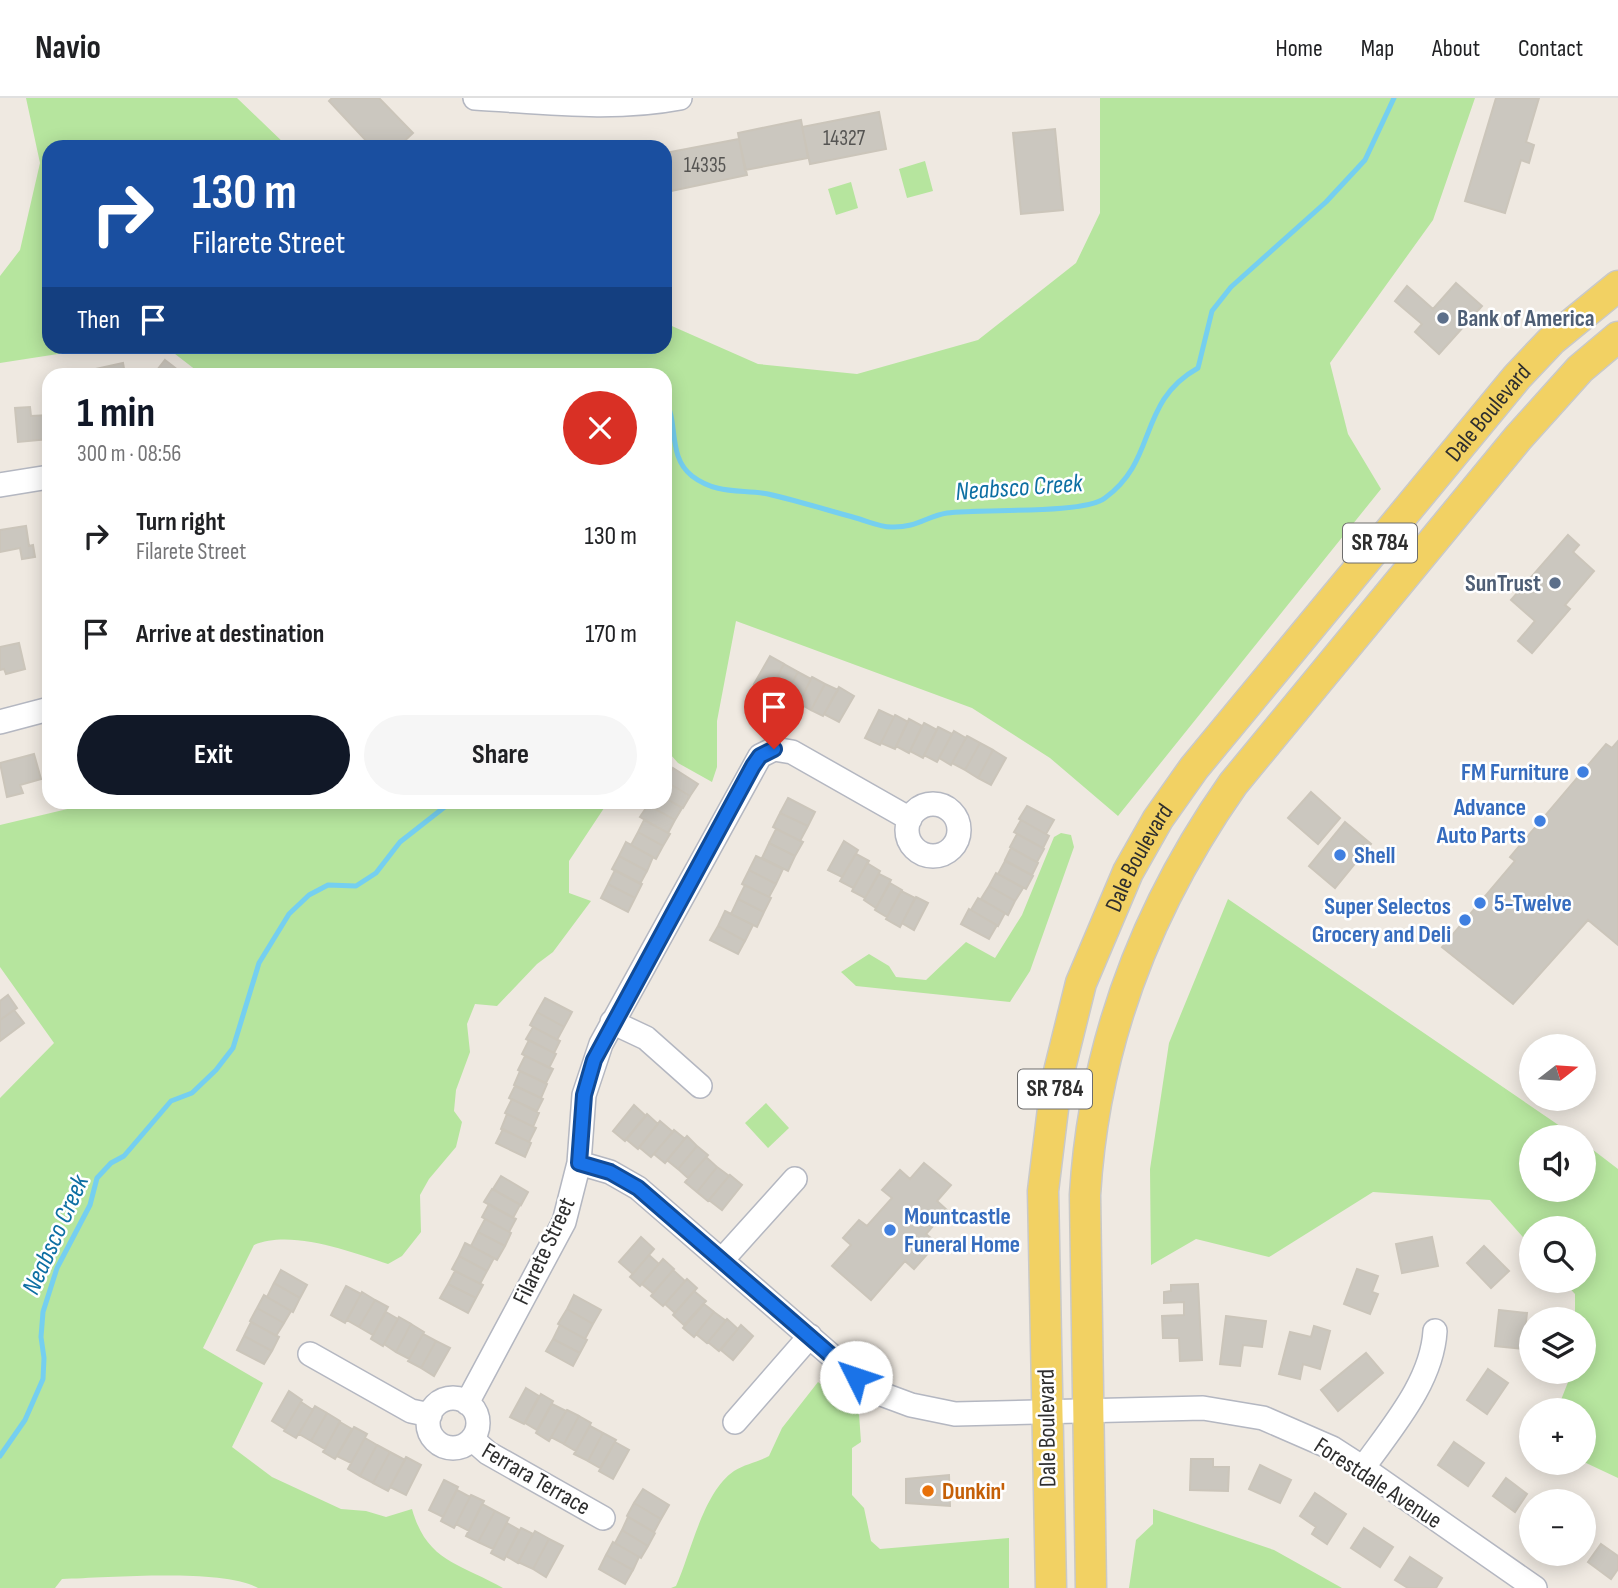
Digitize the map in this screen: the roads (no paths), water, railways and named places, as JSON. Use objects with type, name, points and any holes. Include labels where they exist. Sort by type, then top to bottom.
[{"type":"main road","name":"Dale Boulevard","points":[[1051,1588],[1043,1191],[1048,1136],[1056,1084],[1081,983],[1128,872],[1157,819],[1233,718],[1517,377],[1552,340],[1618,286]]},
{"type":"main road","name":"Dale Boulevard","points":[[1091,1588],[1085,1195],[1088,1146],[1095,1097],[1111,1035],[1149,926],[1185,857],[1233,784],[1518,438],[1580,369],[1618,337]]},
{"type":"street","points":[[475,98],[603,106],[645,105],[680,98]]},
{"type":"street","points":[[0,485],[42,478]]},
{"type":"street","points":[[0,722],[42,711]]},
{"type":"street","name":"Filarete Street","points":[[467,1403],[564,1222],[579,1163],[588,1077],[612,1021],[753,766],[764,753],[779,748],[792,752],[910,819]]},
{"type":"street","points":[[612,1021],[646,1038],[700,1086]]},
{"type":"street","name":"Forestdale Avenue","points":[[579,1163],[610,1172],[638,1188],[856,1377],[884,1395],[911,1405],[955,1414],[1203,1408],[1233,1411],[1294,1430],[1363,1468],[1535,1588]]},
{"type":"street","points":[[722,1259],[795,1178]]},
{"type":"street","points":[[1363,1468],[1400,1416],[1430,1363],[1435,1331]]},
{"type":"street","points":[[735,1422],[810,1336]]},
{"type":"street","points":[[310,1354],[411,1411],[430,1415],[444,1401],[456,1399],[467,1403]]},
{"type":"street","name":"Ferrara Terrace","points":[[430,1415],[432,1436],[442,1446],[457,1448],[472,1439],[477,1419],[467,1403]]},
{"type":"street","name":"Ferrara Terrace","points":[[472,1439],[483,1450],[603,1518]]},
{"type":"waterway","name":"Neabsco Creek","points":[[672,419],[679,459],[684,468],[701,482],[720,489],[768,494],[878,525],[908,526],[947,513],[1075,507],[1105,498],[1122,483],[1133,466],[1165,397],[1198,368],[1212,311],[1231,287],[1326,202],[1365,160],[1394,98]]},
{"type":"waterway","name":"Neabsco Creek","points":[[0,1456],[25,1420],[43,1379],[43,1312],[57,1268],[90,1205],[97,1178],[111,1163],[124,1156],[171,1101],[192,1093],[216,1070],[233,1048],[259,963],[289,914],[309,895],[328,885],[356,886],[376,873],[400,842],[442,809]]},
{"type":"place","name":"Bank of America","points":[[1443,318]]},
{"type":"place","name":"SunTrust","points":[[1555,583]]},
{"type":"place","name":"FM Furniture","points":[[1583,772]]},
{"type":"place","name":"Advance Auto Parts","points":[[1540,821]]},
{"type":"place","name":"Shell","points":[[1340,855]]},
{"type":"place","name":"5-Twelve","points":[[1480,903]]},
{"type":"place","name":"Super Selectos Grocery and Deli","points":[[1465,920]]},
{"type":"place","name":"Mountcastle Funeral Home","points":[[890,1230]]},
{"type":"place","name":"Dunkin'","points":[[928,1491]]}]
